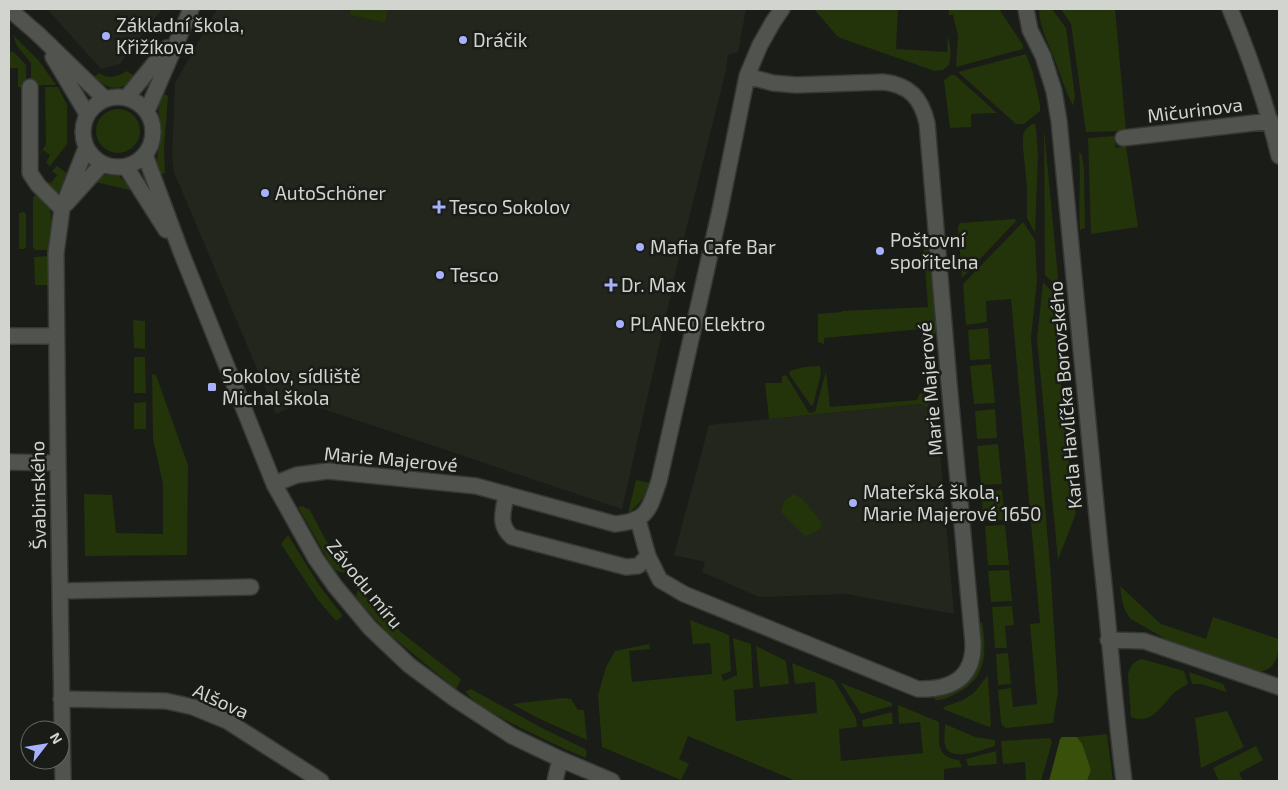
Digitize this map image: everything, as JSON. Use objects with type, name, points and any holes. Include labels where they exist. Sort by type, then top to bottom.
[{"type":"street","points":[[147,110],[191,9]]},
{"type":"street","points":[[638,520],[651,504],[659,481],[720,210],[747,76],[764,38],[782,9]]},
{"type":"street","name":"Karla Havlíčka Borovského","points":[[1026,9],[1030,30],[1043,56],[1054,91],[1059,121],[1108,640],[1124,781]]},
{"type":"street","name":"Mičurinova","points":[[1230,9],[1249,54],[1271,121],[1279,156]]},
{"type":"street","points":[[9,10],[38,34],[104,98]]},
{"type":"street","points":[[127,97],[179,33]]},
{"type":"street","points":[[38,34],[87,114]]},
{"type":"street","name":"Marie Majerové","points":[[274,484],[297,475],[328,471],[476,486],[615,524],[638,520],[648,556],[660,580],[684,594],[918,690],[947,687],[964,674],[969,667],[973,655],[929,142],[924,109],[917,98],[906,88],[895,83],[796,85],[773,83],[747,76]]},
{"type":"street","points":[[30,87],[30,172],[38,185],[62,209],[102,164]]},
{"type":"street","points":[[127,97],[138,102],[147,110],[152,121],[154,133],[151,144],[145,155],[126,167],[102,164],[86,148],[82,136],[87,114],[94,104],[104,98],[127,97]]},
{"type":"street","name":"Mičurinova","points":[[1123,138],[1271,121]]},
{"type":"street","name":"Švabinského","points":[[63,781],[56,253],[62,209],[86,148]]},
{"type":"street","name":"Závodu míru","points":[[145,155],[181,252],[274,484],[316,559],[335,586],[370,628],[409,665],[463,705],[512,736],[612,781]]},
{"type":"street","name":"Závodu míru","points":[[126,167],[181,252]]},
{"type":"street","points":[[9,336],[57,336]]},
{"type":"street","points":[[9,462],[58,463]]},
{"type":"street","points":[[506,494],[502,524],[512,537],[626,567],[638,566],[648,556]]},
{"type":"street","points":[[60,591],[251,587]]},
{"type":"street","points":[[1108,640],[1144,641],[1279,687]]},
{"type":"street","name":"Alšova","points":[[61,699],[166,701],[194,707],[228,721],[321,781]]},
{"type":"street","points":[[555,781],[560,759]]},
{"type":"shaded area","name":"Základní škola, Křižíkova","points":[[47,9],[162,9],[120,64],[101,69]]},
{"type":"shaded area","points":[[217,9],[351,9],[349,15],[385,23],[388,9],[746,9],[738,52],[728,55],[726,71],[679,258],[622,509],[302,402],[276,414],[174,172],[172,157],[175,83]]},
{"type":"shaded area","points":[[921,404],[937,416],[954,614],[846,594],[759,597],[702,572],[705,562],[674,555],[709,425]]},
{"type":"green space","points":[[351,9],[388,9],[385,23],[349,15]]},
{"type":"green space","points":[[814,9],[898,9],[896,49],[947,52],[948,34],[951,52],[949,65],[943,70],[935,71],[843,39],[837,36]]},
{"type":"green space","points":[[949,9],[999,9],[1023,45],[1023,49],[956,67],[958,36],[953,15],[949,15]]},
{"type":"green space","points":[[1039,9],[1052,9],[1066,28],[1075,96],[1073,106],[1042,28]]},
{"type":"green space","points":[[1061,9],[1115,9],[1126,131],[1086,132],[1071,24]]},
{"type":"green space","points":[[13,35],[39,61],[56,85],[31,85],[31,63],[17,46]]},
{"type":"green space","points":[[9,52],[14,52],[26,65],[26,87],[18,87],[18,68],[9,68]]},
{"type":"green space","points":[[1026,54],[1033,73],[1040,111],[1024,124],[1016,124],[958,72]]},
{"type":"green space","points":[[127,71],[136,77],[125,85],[115,88],[105,85],[94,77],[99,73],[113,77]]},
{"type":"green space","points":[[951,75],[955,75],[997,113],[971,114],[971,127],[950,128],[944,80]]},
{"type":"green space","points":[[45,87],[58,87],[67,105],[67,144],[50,166],[46,163],[50,155],[43,150],[37,158],[46,144]]},
{"type":"green space","points":[[161,92],[168,96],[164,149],[165,173],[158,176],[157,159],[160,132],[158,108]]},
{"type":"green space","points":[[114,109],[122,109],[134,115],[140,131],[134,147],[122,153],[114,153],[102,147],[96,135],[96,127],[102,115]]},
{"type":"green space","points":[[1032,124],[1035,124],[1036,128],[1038,154],[1035,233],[1027,218],[1027,187],[1023,148],[1023,135]]},
{"type":"green space","points":[[1044,129],[1059,288],[1045,275]]},
{"type":"green space","points":[[1114,136],[1116,148],[1126,146],[1138,227],[1091,234],[1088,138]]},
{"type":"green space","points":[[1079,152],[1082,155],[1084,170],[1085,228],[1080,230],[1080,172]]},
{"type":"green space","points":[[57,166],[68,174],[59,192],[56,194],[46,184],[48,182],[51,183],[57,175],[52,171]]},
{"type":"green space","points":[[106,174],[119,176],[132,189],[95,182]]},
{"type":"green space","points":[[36,195],[48,204],[50,211],[51,227],[48,250],[35,250],[33,247],[33,197]]},
{"type":"green space","points":[[24,212],[26,214],[26,247],[19,249],[19,213]]},
{"type":"green space","points":[[1015,219],[1016,221],[962,278],[958,227],[960,223]]},
{"type":"green space","points":[[1023,222],[1035,240],[1037,280],[1031,338],[1051,578],[1058,692],[1053,723],[1006,728],[1001,722],[998,690],[1011,688],[1013,707],[1037,704],[1030,624],[1040,623],[1011,299],[986,301],[987,322],[966,325],[963,284]]},
{"type":"green space","points":[[923,240],[929,240],[938,329],[935,334],[926,341],[920,340],[923,333],[922,329],[824,338],[824,344],[818,342],[818,314],[928,307]]},
{"type":"green space","points":[[48,256],[48,285],[35,285],[34,257]]},
{"type":"green space","points":[[1043,282],[1057,297],[1057,346],[1072,495],[1076,513],[1058,560],[1037,339]]},
{"type":"green space","points":[[133,320],[145,321],[145,349],[134,348]]},
{"type":"green space","points":[[988,328],[990,359],[970,360],[968,330]]},
{"type":"green space","points":[[134,357],[145,357],[146,393],[134,393]]},
{"type":"green space","points":[[991,364],[995,403],[974,404],[970,366]]},
{"type":"green space","points":[[820,366],[821,374],[813,405],[811,406],[789,374],[790,371],[804,367]]},
{"type":"green space","points":[[826,371],[830,407],[917,400],[920,393],[930,397],[931,401],[927,408],[921,404],[769,419],[765,383],[782,383],[782,376],[786,375],[809,413],[815,412]]},
{"type":"green space","points":[[152,374],[156,375],[188,465],[187,555],[85,556],[84,494],[112,495],[116,533],[163,534],[163,484],[153,438]]},
{"type":"green space","points":[[146,402],[146,429],[134,429],[134,403]]},
{"type":"green space","points":[[995,409],[997,438],[977,439],[975,411]]},
{"type":"green space","points":[[998,444],[1002,484],[981,485],[977,446]]},
{"type":"green space","points":[[636,480],[650,483],[642,500],[628,513]]},
{"type":"green space","points":[[1002,490],[1005,520],[984,521],[981,491]]},
{"type":"green space","points":[[794,494],[801,498],[821,521],[821,527],[818,531],[805,536],[781,512],[784,501]]},
{"type":"green space","points":[[302,506],[310,510],[345,571],[344,573],[335,570],[331,565],[298,507]]},
{"type":"green space","points":[[1005,525],[1009,565],[988,565],[985,526]]},
{"type":"green space","points":[[288,535],[321,588],[343,616],[336,621],[318,600],[281,544]]},
{"type":"green space","points":[[1009,570],[1012,601],[991,602],[988,571]]},
{"type":"green space","points":[[1120,586],[1161,624],[1206,639],[1213,617],[1279,639],[1275,662],[1268,669],[1255,672],[1169,641],[1131,619],[1124,608]]},
{"type":"green space","points":[[358,589],[402,633],[461,679],[456,689],[389,634],[360,603],[356,596]]},
{"type":"green space","points":[[1012,606],[1014,625],[1005,626],[1007,648],[995,648],[992,607]]},
{"type":"green space","points":[[690,620],[729,635],[731,671],[721,675],[724,681],[737,675],[733,638],[751,644],[753,688],[734,690],[736,721],[817,713],[815,682],[795,684],[792,663],[834,680],[856,718],[857,727],[839,729],[841,761],[923,753],[920,722],[899,724],[898,705],[939,722],[939,742],[942,751],[945,755],[959,760],[962,767],[944,769],[944,781],[796,781],[688,736],[679,759],[689,764],[681,780],[602,747],[598,695],[606,667],[615,651],[649,644],[650,649],[629,651],[632,682],[712,674],[710,643],[693,644]]},
{"type":"green space","points":[[982,622],[984,654],[979,672],[967,687],[949,697],[935,700],[934,695],[954,688],[978,626]]},
{"type":"green space","points":[[756,646],[786,661],[789,684],[760,687]]},
{"type":"green space","points":[[1008,653],[1011,684],[998,685],[996,654]]},
{"type":"green space","points":[[1142,659],[1184,671],[1188,684],[1176,692],[1156,713],[1139,719],[1131,717],[1128,676],[1132,665]]},
{"type":"green space","points":[[1189,672],[1223,684],[1227,692],[1201,684],[1192,684]]},
{"type":"green space","points":[[987,676],[991,725],[989,727],[943,709],[974,693]]},
{"type":"green space","points":[[841,683],[892,703],[892,706],[861,714]]},
{"type":"green space","points":[[471,689],[585,749],[587,752],[586,758],[520,728],[483,707],[471,698],[466,691]]},
{"type":"green space","points":[[563,698],[571,699],[578,710],[584,710],[587,740],[512,704]]},
{"type":"green space","points":[[1227,711],[1244,747],[1201,768],[1195,718]]},
{"type":"green space","points":[[892,712],[893,724],[863,727],[862,720]]},
{"type":"green space","points":[[945,724],[975,737],[995,740],[995,746],[977,752],[962,754],[950,752],[946,748],[945,743]]},
{"type":"green space","points":[[1107,734],[1113,781],[1087,781],[1091,770],[1077,737]]},
{"type":"green space","points":[[1062,737],[1077,737],[1082,744],[1091,770],[1087,781],[1049,781]]},
{"type":"green space","points":[[1050,738],[1052,742],[1041,781],[1026,781],[1025,762],[1003,764],[1001,741]]},
{"type":"green space","points":[[1256,746],[1263,760],[1239,773],[1243,781],[1219,781],[1213,768]]},
{"type":"green space","points":[[996,751],[997,764],[968,766],[966,759]]},
{"type":"place","name":"Základní škola, Křižíkova","points":[[106,36]]},
{"type":"place","name":"Dráčik","points":[[463,40]]},
{"type":"place","name":"AutoSchöner","points":[[265,193]]},
{"type":"place","name":"Tesco Sokolov","points":[[439,207]]},
{"type":"place","name":"Mafia Cafe Bar","points":[[640,247]]},
{"type":"place","name":"Poštovní spořitelna","points":[[880,251]]},
{"type":"place","name":"Tesco","points":[[440,275]]},
{"type":"place","name":"Dr. Max","points":[[611,285]]},
{"type":"place","name":"PLANEO Elektro","points":[[620,324]]},
{"type":"place","name":"Sokolov, sídliště Michal škola","points":[[212,387]]},
{"type":"place","name":"Mateřská škola, Marie Majerové 1650","points":[[853,503]]}]
